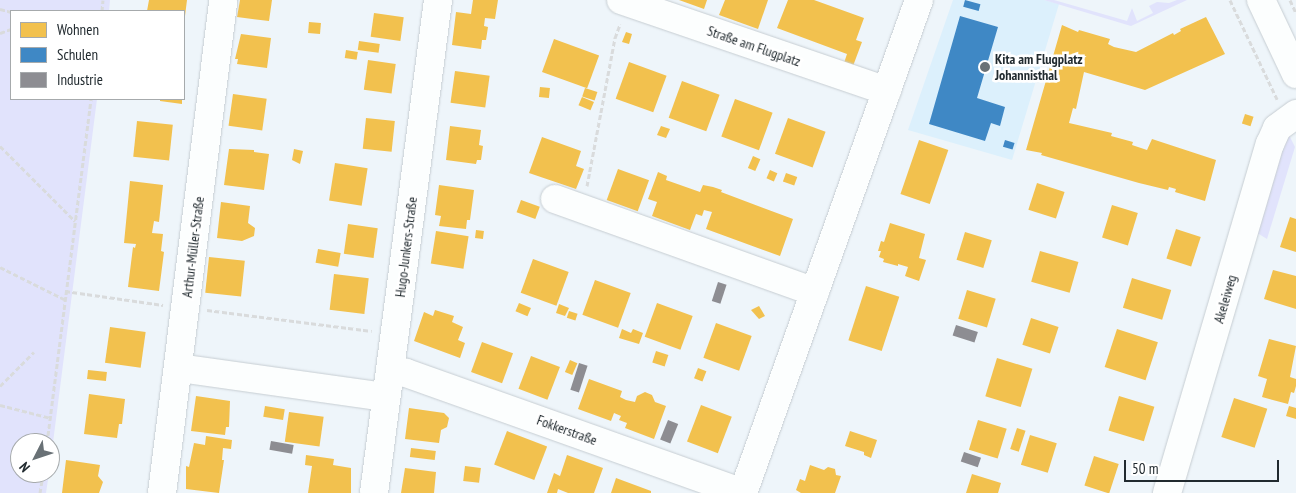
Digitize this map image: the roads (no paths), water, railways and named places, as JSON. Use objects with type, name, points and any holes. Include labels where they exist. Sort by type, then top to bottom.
[{"type":"street","name":"Arthur-Müller-Straße","points":[[162,493],[179,368],[223,0]]},
{"type":"street","name":"Hugo-Junkers-Straße","points":[[374,493],[438,0]]},
{"type":"street","points":[[743,493],[919,0]]},
{"type":"street","points":[[1261,0],[1296,74]]},
{"type":"street","name":"Straße am Flugplatz","points":[[625,1],[886,91]]},
{"type":"street","name":"Akeleiweg","points":[[1167,493],[1270,144],[1277,128],[1291,116]]},
{"type":"street","points":[[554,199],[815,292]]},
{"type":"street","points":[[179,368],[386,397]]},
{"type":"street","name":"Fokkerstraße","points":[[390,371],[406,373],[743,493]]},
{"type":"place","name":"Kita am Flugplatz Johannisthal","points":[[985,67]]}]
